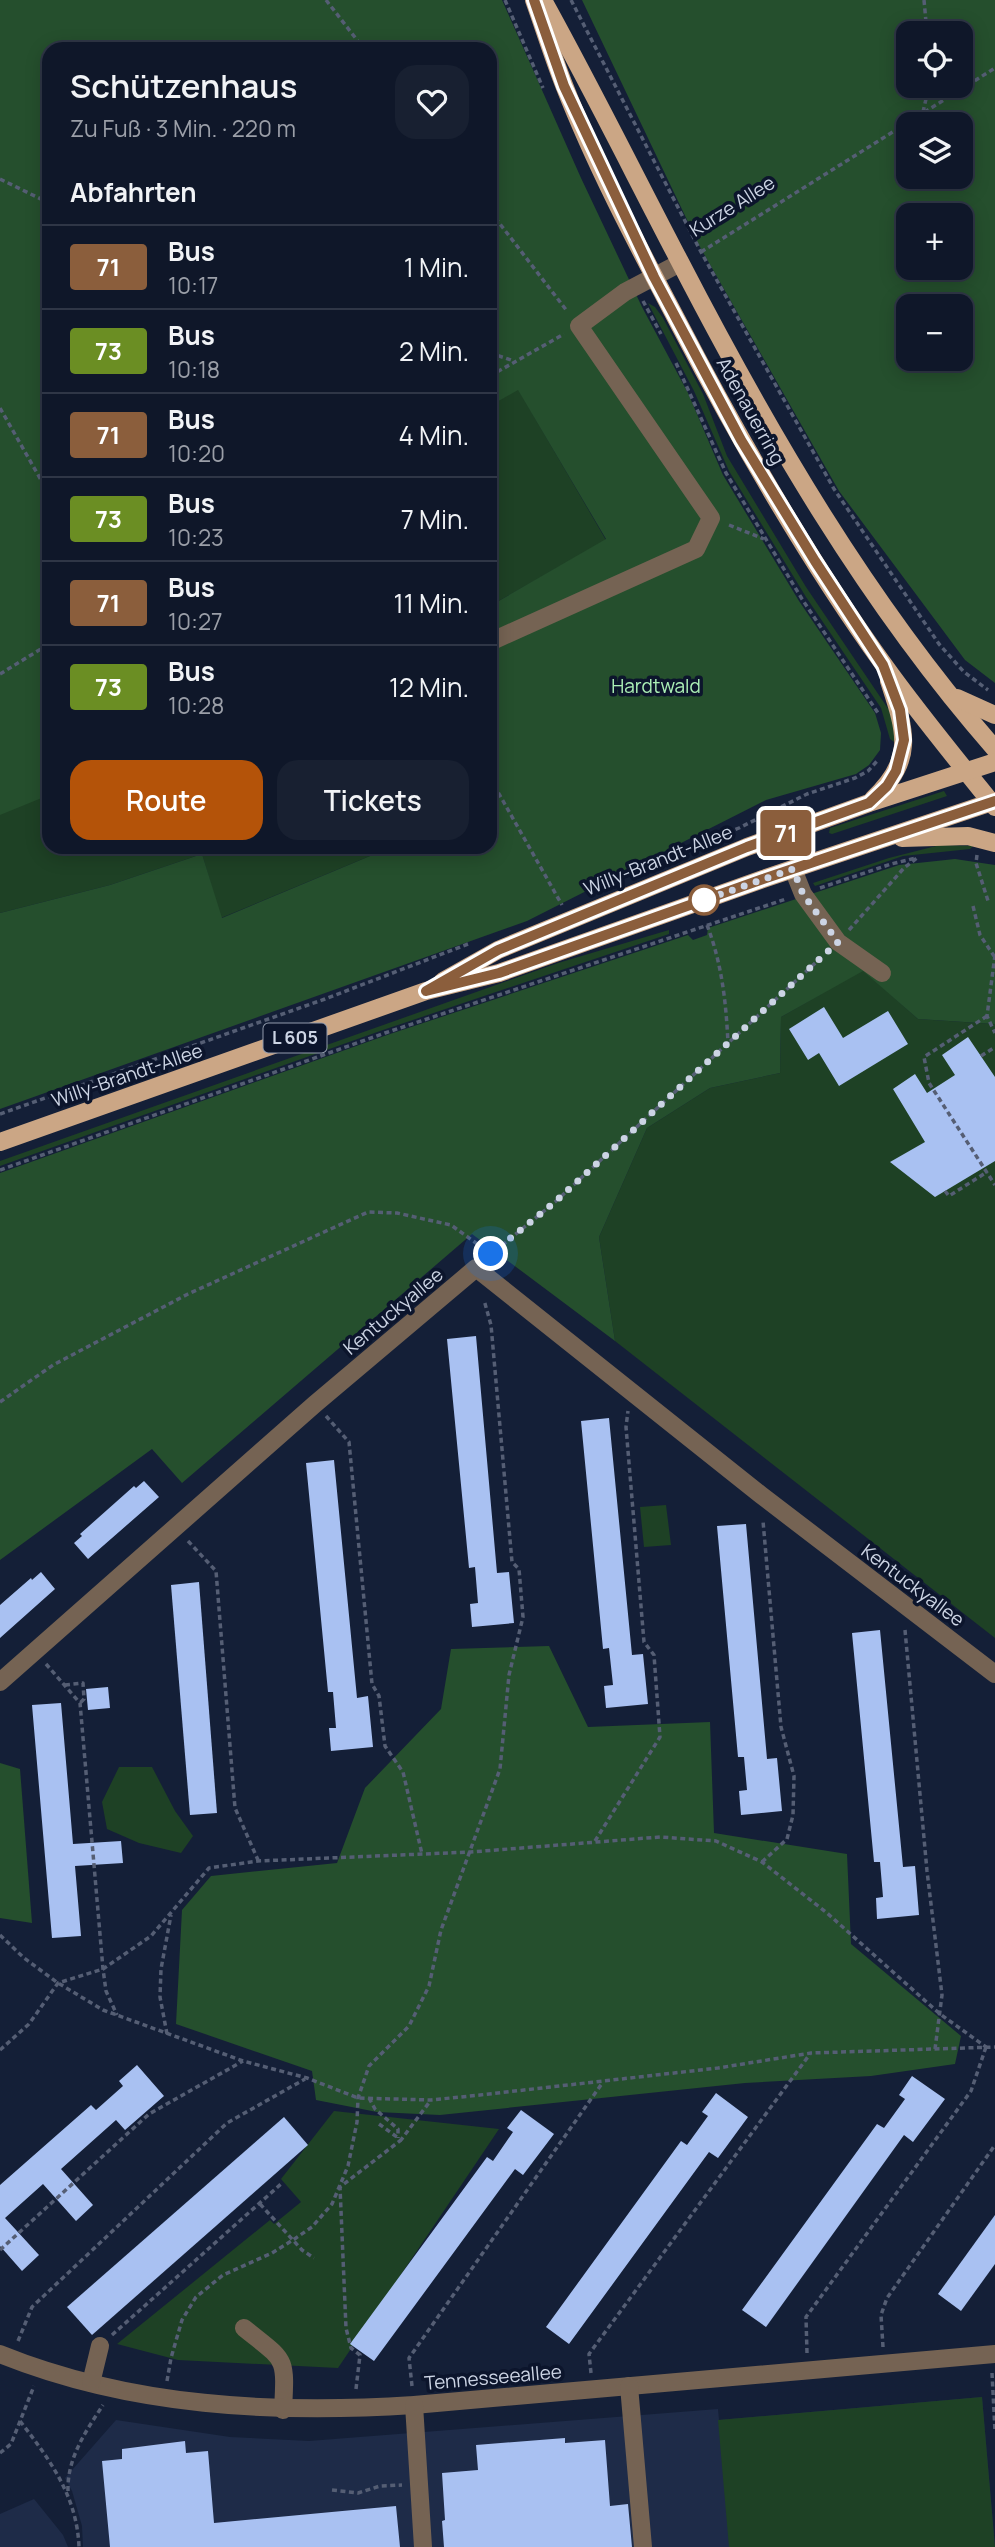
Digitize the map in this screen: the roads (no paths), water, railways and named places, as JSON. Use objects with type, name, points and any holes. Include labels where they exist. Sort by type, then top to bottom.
[{"type":"main road","name":"Adenauerring","points":[[534,0],[564,86],[654,277],[741,440],[883,665],[942,744],[994,803]]},
{"type":"main road","name":"Adenauerring","points":[[542,0],[583,73],[680,263],[814,500],[876,594],[949,693],[995,749]]},
{"type":"main road","points":[[869,803],[887,786],[896,771],[904,740],[900,710],[883,665]]},
{"type":"main road","points":[[949,693],[995,715]]},
{"type":"main road","name":"Willy-Brandt-Allee","points":[[426,991],[566,912],[869,803],[995,762]]},
{"type":"main road","name":"Willy-Brandt-Allee","points":[[0,1142],[426,991],[499,973],[793,869],[994,803]]},
{"type":"main road","points":[[888,837],[968,836],[995,843]]},
{"type":"street","name":"Kurze Allee","points":[[497,639],[696,549],[711,518],[579,326],[636,286],[680,263]]},
{"type":"street","points":[[793,869],[803,894],[838,942],[882,973]]},
{"type":"street","name":"Kentuckyallee","points":[[0,1682],[315,1404],[476,1268],[761,1495],[995,1674]]},
{"type":"street","points":[[244,2328],[282,2360],[285,2371],[283,2410]]},
{"type":"street","points":[[91,2382],[100,2346]]},
{"type":"street","name":"Tennesseeallee","points":[[6,2356],[91,2382],[165,2398],[283,2410],[414,2405],[993,2354]]},
{"type":"street","points":[[629,2386],[643,2547]]},
{"type":"street","points":[[414,2405],[423,2547]]},
{"type":"park label","name":"Hardtwald","points":[[656,686]]}]
